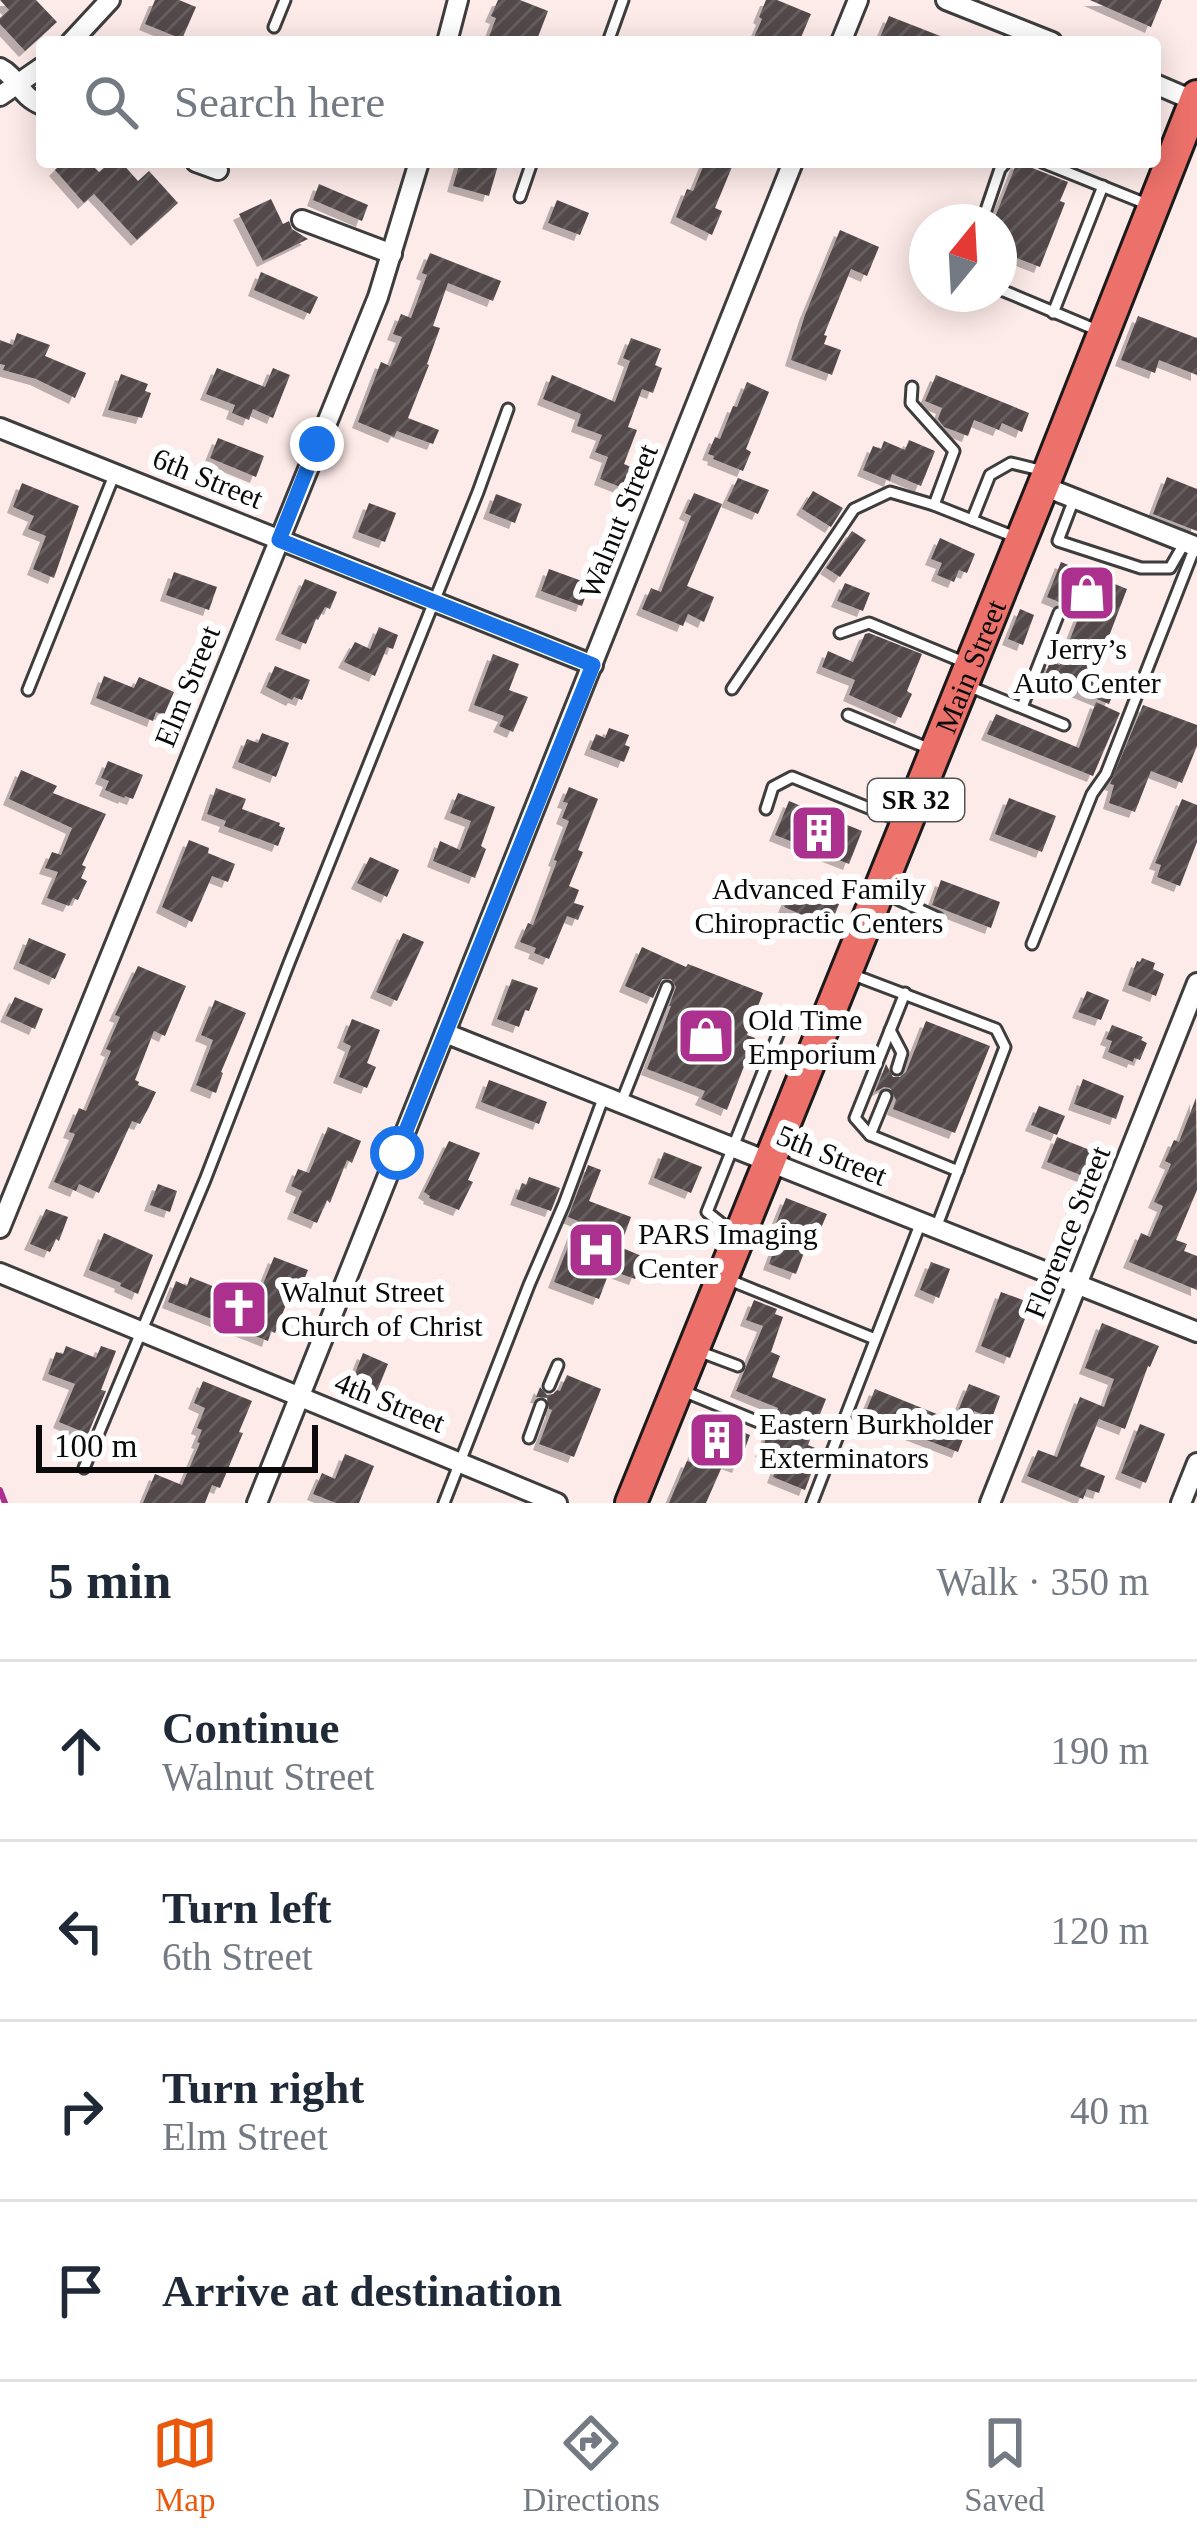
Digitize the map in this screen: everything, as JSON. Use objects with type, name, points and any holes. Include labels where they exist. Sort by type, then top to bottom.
[{"type":"main road","name":"Main Street","points":[[631,1503],[1196,100]]},
{"type":"street","points":[[77,36],[110,0]]},
{"type":"street","points":[[449,36],[458,0]]},
{"type":"street","points":[[843,36],[858,0]]},
{"type":"street","points":[[946,0],[1037,36]]},
{"type":"street","points":[[0,68],[6,70],[8,90]]},
{"type":"street","points":[[8,90],[36,71]]},
{"type":"street","points":[[1161,86],[1196,100]]},
{"type":"street","points":[[8,90],[36,103]]},
{"type":"street","points":[[212,168],[218,170]]},
{"type":"street","name":"Elm Street","points":[[0,1228],[378,297],[416,168]]},
{"type":"street","name":"Walnut Street","points":[[257,1503],[792,168]]},
{"type":"street","points":[[302,220],[392,254]]},
{"type":"street","name":"6th Street","points":[[0,428],[593,665]]},
{"type":"street","points":[[1046,479],[1074,499],[1192,546]]},
{"type":"street","name":"Florence Street","points":[[990,1503],[1196,990]]},
{"type":"street","name":"5th Street","points":[[445,1033],[1197,1332]]},
{"type":"street","name":"4th Street","points":[[0,1273],[557,1503]]},
{"type":"street","points":[[1180,1503],[1197,1462]]},
{"type":"lane","points":[[274,26],[285,0]]},
{"type":"lane","points":[[610,36],[623,0]]},
{"type":"lane","points":[[520,197],[530,168]]},
{"type":"lane","points":[[988,204],[1001,168]]},
{"type":"lane","points":[[1057,168],[1154,206]]},
{"type":"lane","points":[[1053,313],[1103,186]]},
{"type":"lane","points":[[1017,297],[1104,333]]},
{"type":"lane","points":[[912,387],[911,403],[954,451],[934,505]]},
{"type":"lane","points":[[84,1468],[205,1180],[508,409]]},
{"type":"lane","points":[[972,520],[990,475],[1011,463],[1046,479]]},
{"type":"lane","points":[[28,690],[115,473]]},
{"type":"lane","points":[[732,689],[854,509],[890,492],[1022,540]]},
{"type":"lane","points":[[1074,499],[1058,541],[1142,568],[1170,568],[1192,546]]},
{"type":"lane","points":[[1032,944],[1092,794],[1106,774],[1192,546]]},
{"type":"lane","points":[[1022,707],[1059,613]]},
{"type":"lane","points":[[840,633],[869,623],[1022,707],[1064,724]]},
{"type":"lane","points":[[848,715],[935,752]]},
{"type":"lane","points":[[766,809],[773,787],[792,777],[907,823]]},
{"type":"lane","points":[[879,891],[938,918]]},
{"type":"lane","points":[[812,1503],[875,1339],[958,1171],[1006,1047],[996,1029],[846,972]]},
{"type":"lane","points":[[444,1503],[564,1204],[667,987]]},
{"type":"lane","points":[[904,993],[855,1118],[870,1135],[958,1171]]},
{"type":"lane","points":[[738,1237],[707,1212],[783,1022],[824,1024]]},
{"type":"lane","points":[[890,1030],[902,1053],[897,1069]]},
{"type":"lane","points":[[870,1135],[886,1096]]},
{"type":"lane","points":[[722,1277],[875,1339]]},
{"type":"lane","points":[[693,1349],[738,1366]]},
{"type":"lane","points":[[549,1386],[558,1365]]},
{"type":"lane","points":[[677,1389],[761,1423]]},
{"type":"lane","points":[[529,1438],[541,1405]]},
{"type":"building","points":[[0,0],[36,0],[57,22],[36,36],[25,51],[0,24],[9,10]]},
{"type":"building","points":[[155,0],[179,0],[196,7],[183,36],[145,24]]},
{"type":"building","points":[[498,0],[520,0],[548,11],[538,36],[489,36],[496,18],[491,16]]},
{"type":"building","points":[[766,0],[811,14],[802,36],[755,36]]},
{"type":"building","points":[[1090,0],[1162,0],[1151,27]]},
{"type":"building","points":[[889,16],[940,36],[881,36]]},
{"type":"building","points":[[126,168],[138,181],[149,171],[178,203],[137,240],[94,194],[84,203],[55,170]]},
{"type":"building","points":[[458,168],[497,168],[489,196],[453,186]]},
{"type":"building","points":[[703,168],[732,168],[715,208],[722,211],[712,235],[676,217],[687,189],[693,191]]},
{"type":"building","points":[[1015,168],[1032,168],[1068,182],[1060,201],[1065,203],[1040,267],[1017,258],[1017,204],[1000,204]]},
{"type":"building","points":[[319,184],[368,205],[362,221],[313,200]]},
{"type":"building","points":[[271,199],[283,224],[289,221],[292,229],[308,239],[263,261],[239,214]]},
{"type":"building","points":[[557,200],[589,213],[580,235],[548,223]]},
{"type":"building","points":[[840,230],[879,247],[867,276],[851,269],[824,335],[824,344],[841,350],[832,375],[791,360]]},
{"type":"building","points":[[430,253],[501,281],[493,301],[448,283],[433,326],[440,328],[408,418],[439,430],[433,444],[397,431],[394,437],[358,422],[381,362],[390,366],[402,337],[393,334],[401,314],[411,318]]},
{"type":"building","points":[[261,272],[318,297],[310,314],[254,290]]},
{"type":"building","points":[[1138,316],[1197,338],[1197,375],[1159,360],[1155,373],[1121,360]]},
{"type":"building","points":[[17,333],[50,345],[45,356],[86,373],[75,398],[3,370],[0,340],[13,345]]},
{"type":"building","points":[[631,338],[661,349],[655,365],[662,368],[653,393],[642,389],[628,427],[637,430],[624,464],[631,467],[623,488],[600,479],[608,457],[595,452],[602,435],[577,426],[581,414],[543,399],[552,375],[615,402],[630,361],[623,358]]},
{"type":"building","points":[[217,368],[265,387],[273,368],[290,375],[273,418],[253,409],[249,420],[232,413],[235,405],[206,394]]},
{"type":"building","points":[[121,374],[148,384],[145,391],[151,393],[142,418],[108,410]]},
{"type":"building","points":[[936,375],[1029,413],[1022,432],[1002,423],[999,430],[974,420],[968,436],[944,427],[938,419],[942,408],[925,401]]},
{"type":"building","points":[[747,382],[769,392],[746,449],[751,452],[743,471],[708,454]]},
{"type":"building","points":[[218,438],[264,456],[256,477],[210,458]]},
{"type":"building","points":[[909,440],[935,451],[921,486],[892,474],[890,481],[863,470],[873,446],[881,449],[884,441],[905,450]]},
{"type":"building","points":[[1167,477],[1197,489],[1197,531],[1153,514]]},
{"type":"building","points":[[738,478],[769,490],[758,514],[727,501]]},
{"type":"building","points":[[22,483],[79,506],[54,578],[33,569],[46,536],[28,529],[34,516],[13,507]]},
{"type":"building","points":[[813,491],[843,508],[831,527],[802,509]]},
{"type":"building","points":[[694,493],[722,504],[687,586],[714,597],[704,622],[688,614],[683,626],[642,609],[651,588],[661,592],[691,516],[685,513]]},
{"type":"building","points":[[496,494],[522,504],[515,523],[489,513]]},
{"type":"building","points":[[369,503],[396,513],[385,542],[358,532]]},
{"type":"building","points":[[852,531],[866,540],[840,577],[826,568]]},
{"type":"building","points":[[940,538],[975,554],[967,573],[959,570],[954,582],[937,575],[942,563],[931,559]]},
{"type":"building","points":[[1061,562],[1127,589],[1095,673],[1118,682],[1109,704],[1042,682],[1050,662],[1060,665],[1081,611],[1047,597]]},
{"type":"building","points":[[549,569],[590,584],[582,606],[541,591]]},
{"type":"building","points":[[174,572],[217,587],[209,610],[166,595]]},
{"type":"building","points":[[305,579],[337,592],[330,609],[325,607],[316,619],[306,644],[281,634]]},
{"type":"building","points":[[845,583],[870,593],[863,611],[837,601]]},
{"type":"building","points":[[1020,609],[1034,615],[1023,645],[1008,639]]},
{"type":"building","points":[[379,627],[398,635],[393,649],[387,647],[375,676],[344,662],[355,642],[370,649]]},
{"type":"building","points":[[869,633],[922,654],[901,718],[849,695],[855,680],[822,667],[828,651],[853,662]]},
{"type":"building","points":[[493,654],[519,664],[509,690],[528,697],[513,732],[499,726],[504,716],[474,705]]},
{"type":"building","points":[[275,666],[310,680],[302,700],[266,687]]},
{"type":"building","points":[[104,676],[134,688],[139,677],[174,692],[164,715],[156,712],[153,721],[96,698]]},
{"type":"building","points":[[1096,702],[1120,713],[1093,776],[987,734],[996,714],[1079,748]]},
{"type":"building","points":[[1143,705],[1197,725],[1197,746],[1182,783],[1151,771],[1135,812],[1109,803],[1114,785],[1110,784]]},
{"type":"building","points":[[609,728],[629,735],[624,762],[590,749],[596,734],[605,738]]},
{"type":"building","points":[[262,733],[289,743],[276,777],[238,762],[247,739],[258,743]]},
{"type":"building","points":[[108,761],[143,775],[133,799],[105,790],[109,781],[101,778]]},
{"type":"building","points":[[21,770],[57,786],[53,793],[106,814],[82,865],[86,867],[81,878],[87,881],[78,900],[73,898],[69,906],[47,898],[58,872],[45,868],[52,852],[61,855],[72,828],[9,799]]},
{"type":"building","points":[[569,787],[598,799],[569,886],[579,890],[574,903],[584,906],[578,920],[567,916],[549,959],[520,942],[528,923],[533,925],[557,861],[569,821],[562,818]]},
{"type":"building","points":[[216,788],[246,799],[242,809],[280,823],[285,828],[278,846],[224,826],[226,821],[207,814]]},
{"type":"building","points":[[458,793],[495,807],[475,878],[433,861],[440,841],[460,850],[471,821],[450,813]]},
{"type":"building","points":[[1009,798],[1056,816],[1042,852],[995,834]]},
{"type":"building","points":[[1182,799],[1197,805],[1197,842],[1180,886],[1157,877],[1161,865],[1155,863]]},
{"type":"building","name":"Advanced Family Chiropractic Centers","points":[[789,801],[862,831],[849,864],[775,835]]},
{"type":"building","points":[[189,840],[235,864],[228,882],[212,876],[192,922],[162,907]]},
{"type":"building","points":[[370,857],[399,870],[387,897],[357,883]]},
{"type":"building","points":[[941,880],[1000,902],[991,928],[932,905]]},
{"type":"building","points":[[792,888],[839,904],[830,927],[784,907]]},
{"type":"building","points":[[403,933],[424,942],[397,1001],[376,992]]},
{"type":"building","points":[[29,938],[66,954],[55,979],[19,963]]},
{"type":"building","name":"Old Time Emporium","points":[[642,947],[763,993],[747,1035],[755,1038],[727,1110],[701,1099],[705,1091],[647,1069],[676,987],[671,979],[662,979],[653,998],[625,986]]},
{"type":"building","points":[[1142,958],[1155,963],[1153,969],[1164,974],[1156,996],[1128,985]]},
{"type":"building","points":[[138,966],[186,986],[165,1036],[154,1031],[135,1080],[156,1092],[140,1124],[132,1121],[99,1193],[79,1184],[76,1191],[54,1182],[75,1134],[69,1132],[79,1108],[86,1111],[111,1051],[106,1049],[120,1017],[115,1015]]},
{"type":"building","points":[[512,979],[538,988],[519,1027],[497,1019]]},
{"type":"building","points":[[1087,991],[1109,1000],[1101,1020],[1078,1012]]},
{"type":"building","points":[[15,997],[43,1009],[35,1029],[6,1016]]},
{"type":"building","points":[[215,1000],[246,1013],[216,1093],[196,1085],[213,1040],[201,1035]]},
{"type":"building","points":[[352,1019],[380,1030],[367,1063],[376,1067],[367,1088],[339,1077],[351,1046],[343,1042]]},
{"type":"building","points":[[926,1021],[990,1046],[955,1133],[893,1109],[896,1100],[890,1088],[875,1092],[886,1064],[893,1077],[906,1072]]},
{"type":"building","points":[[1112,1025],[1143,1037],[1147,1043],[1140,1060],[1133,1062],[1108,1052],[1112,1041],[1106,1039]]},
{"type":"building","points":[[1083,1079],[1124,1096],[1116,1119],[1074,1104]]},
{"type":"building","points":[[489,1080],[547,1102],[539,1124],[481,1102]]},
{"type":"building","points":[[1196,1098],[1197,1190],[1176,1240],[1187,1244],[1184,1251],[1197,1256],[1197,1290],[1129,1262],[1141,1233],[1150,1237],[1163,1206],[1154,1202],[1171,1164],[1165,1161],[1174,1140],[1179,1142]]},
{"type":"building","points":[[1039,1106],[1065,1116],[1057,1135],[1031,1125]]},
{"type":"building","points":[[328,1127],[361,1141],[317,1223],[293,1213],[302,1191],[291,1186],[298,1169],[309,1173]]},
{"type":"building","points":[[1057,1137],[1100,1154],[1091,1179],[1047,1162]]},
{"type":"building","points":[[449,1141],[480,1153],[459,1210],[424,1192]]},
{"type":"building","points":[[664,1152],[702,1167],[691,1193],[654,1178]]},
{"type":"building","name":"PARS Imaging Center","points":[[588,1165],[601,1170],[589,1201],[631,1217],[620,1247],[644,1257],[635,1279],[610,1270],[599,1299],[554,1282],[578,1221],[568,1217]]},
{"type":"building","points":[[529,1177],[560,1188],[551,1211],[516,1199]]},
{"type":"building","points":[[158,1184],[177,1191],[170,1212],[150,1205]]},
{"type":"building","points":[[786,1198],[827,1214],[815,1242],[808,1242],[796,1274],[769,1264],[781,1231],[774,1228]]},
{"type":"building","points":[[46,1209],[68,1217],[50,1252],[30,1244]]},
{"type":"building","points":[[104,1233],[153,1255],[138,1294],[89,1270]]},
{"type":"building","points":[[274,1257],[308,1270],[299,1292],[292,1289],[268,1341],[168,1302],[176,1281],[187,1286],[190,1277],[257,1299]]},
{"type":"building","points":[[931,1262],[950,1269],[939,1298],[920,1290]]},
{"type":"building","points":[[1001,1292],[1031,1303],[1010,1358],[981,1346]]},
{"type":"building","points":[[754,1300],[777,1309],[775,1314],[783,1317],[771,1352],[780,1356],[772,1377],[826,1399],[808,1445],[820,1450],[805,1490],[773,1477],[780,1458],[761,1451],[778,1408],[736,1391],[763,1326],[746,1320]]},
{"type":"building","points":[[1102,1323],[1159,1346],[1125,1429],[1099,1419],[1102,1411],[1080,1466],[1105,1476],[1099,1493],[1087,1489],[1083,1499],[1027,1476],[1038,1450],[1057,1457],[1080,1397],[1104,1407],[1114,1379],[1085,1368]]},
{"type":"building","points":[[66,1346],[96,1358],[101,1346],[116,1351],[88,1434],[59,1422],[75,1384],[48,1374],[56,1352],[63,1354]]},
{"type":"building","points":[[363,1353],[388,1364],[377,1391],[352,1381]]},
{"type":"building","points":[[567,1375],[601,1389],[574,1457],[539,1444],[552,1410],[547,1398],[536,1397],[540,1387],[547,1395],[560,1391]]},
{"type":"building","points":[[203,1381],[252,1401],[220,1488],[212,1485],[205,1503],[143,1503],[155,1474],[182,1485],[200,1443],[202,1430],[197,1428],[205,1408],[194,1403]]},
{"type":"building","points":[[969,1384],[1000,1396],[992,1418],[974,1411],[958,1452],[864,1416],[875,1389],[954,1421]]},
{"type":"building","points":[[705,1416],[750,1435],[738,1467],[724,1462],[706,1503],[669,1503],[702,1433]]},
{"type":"building","points":[[1140,1424],[1165,1434],[1146,1483],[1121,1473]]},
{"type":"building","points":[[345,1454],[374,1466],[359,1503],[336,1503],[313,1494],[322,1473],[335,1479]]},
{"type":"railway","points":[[0,1490],[5,1503]]},
{"type":"place","name":"Jerry’s Auto Center","points":[[1087,593]]},
{"type":"place","name":"Advanced Family Chiropractic Centers","points":[[819,833]]},
{"type":"place","name":"Old Time Emporium","points":[[706,1036]]},
{"type":"place","name":"PARS Imaging Center","points":[[596,1250]]},
{"type":"place","name":"Walnut Street Church of Christ","points":[[239,1308]]},
{"type":"place","name":"Eastern Burkholder Exterminators","points":[[717,1440]]},
{"type":"route","points":[[317,444],[279,540],[593,665],[397,1153]]}]
